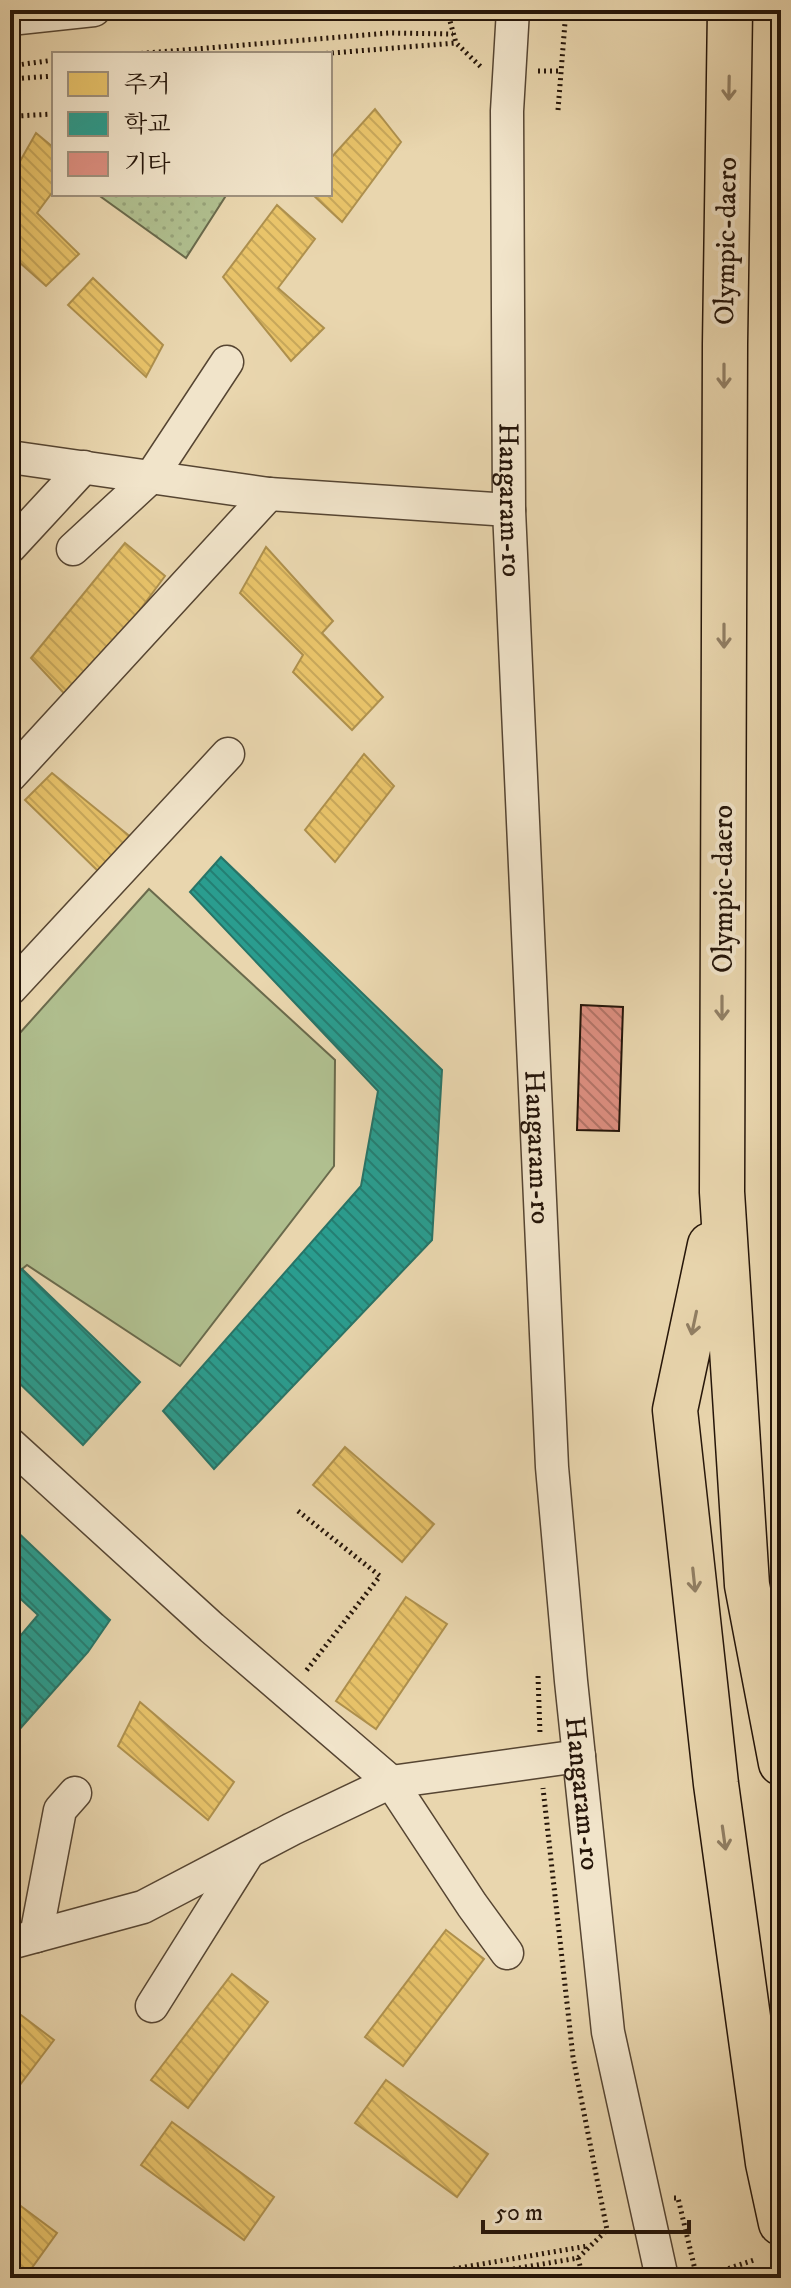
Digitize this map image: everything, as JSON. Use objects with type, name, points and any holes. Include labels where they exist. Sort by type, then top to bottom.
[{"type":"highway","name":"Olympic-daero","points":[[730,10],[725,344],[722,1192],[747,1585],[781,1763]]},
{"type":"highway","points":[[722,1192],[675,1410],[716,1784],[768,2163],[781,2223]]},
{"type":"street","points":[[10,19],[94,10]]},
{"type":"street","name":"Hangaram-ro","points":[[513,10],[507,111],[509,510],[552,1467],[608,2032],[662,2278]]},
{"type":"street","points":[[73,549],[151,477],[227,362]]},
{"type":"street","points":[[10,457],[269,494],[509,510]]},
{"type":"street","points":[[10,547],[84,467]]},
{"type":"street","points":[[10,776],[269,494]]},
{"type":"street","points":[[10,989],[228,754]]},
{"type":"street","points":[[10,1444],[201,1618],[391,1782],[507,1953]]},
{"type":"street","points":[[23,1939],[143,1907],[391,1782],[579,1756]]},
{"type":"street","points":[[23,1939],[60,1810],[75,1793]]},
{"type":"street","points":[[152,2006],[250,1851]]},
{"type":"path","points":[[447,10],[456,43],[486,72]]},
{"type":"path","points":[[558,110],[566,10]]},
{"type":"path","points":[[159,52],[389,33],[453,34]]},
{"type":"path","points":[[332,53],[456,43]]},
{"type":"path","points":[[10,66],[52,60]]},
{"type":"path","points":[[10,79],[52,76]]},
{"type":"path","points":[[10,119],[52,114]]},
{"type":"path","points":[[288,1694],[380,1576],[298,1511]]},
{"type":"path","points":[[678,2198],[698,2278],[754,2260]]},
{"type":"path","points":[[460,2278],[578,2258],[607,2230],[602,2206]]},
{"type":"path","points":[[400,2278],[591,2245]]},
{"type":"path","points":[[578,2258],[583,2278]]},
{"type":"green space","points":[[100,196],[226,196],[186,258]]},
{"type":"green space","points":[[149,889],[335,1060],[334,1166],[180,1366],[27,1265],[10,1279],[10,1044]]},
{"type":"building: 주거","points":[[375,109],[401,142],[342,222],[314,196],[332,196],[332,157]]},
{"type":"building: 주거","points":[[36,133],[52,146],[52,193],[37,213],[79,254],[46,286],[10,254],[10,179]]},
{"type":"building: 주거","points":[[277,205],[315,239],[278,288],[324,328],[291,361],[223,277]]},
{"type":"building: 주거","points":[[93,278],[163,345],[146,377],[68,305]]},
{"type":"building: 주거","points":[[125,543],[165,576],[72,702],[31,658]]},
{"type":"building: 주거","points":[[266,547],[333,621],[322,633],[383,697],[352,730],[293,672],[303,655],[240,593]]},
{"type":"building: 주거","points":[[364,754],[394,786],[335,862],[305,830]]},
{"type":"building: 주거","points":[[52,773],[132,838],[100,873],[25,800]]},
{"type":"building: 주거","points":[[345,1447],[434,1524],[402,1562],[313,1485]]},
{"type":"building: 주거","points":[[406,1597],[447,1624],[376,1729],[336,1701]]},
{"type":"building: 주거","points":[[140,1702],[234,1782],[208,1820],[118,1746]]},
{"type":"building: 주거","points":[[446,1930],[484,1959],[403,2066],[365,2037]]},
{"type":"building: 주거","points":[[232,1974],[268,2002],[188,2108],[151,2080]]},
{"type":"building: 주거","points":[[17,2012],[54,2040],[10,2098],[10,2021]]},
{"type":"building: 주거","points":[[386,2080],[488,2154],[457,2197],[355,2123]]},
{"type":"building: 주거","points":[[172,2122],[274,2197],[244,2240],[141,2165]]},
{"type":"building: 주거","points":[[10,2198],[57,2233],[26,2276],[10,2265]]},
{"type":"building: 학교","points":[[221,857],[442,1070],[432,1240],[214,1469],[163,1411],[361,1186],[378,1091],[190,892]]},
{"type":"building: 학교","points":[[22,1269],[140,1382],[83,1445],[10,1374],[10,1281]]},
{"type":"building: 학교","points":[[10,1525],[110,1620],[88,1652],[10,1740],[10,1648],[38,1615],[10,1589]]},
{"type":"building: 기타","points":[[581,1005],[623,1007],[619,1131],[577,1130]]}]
